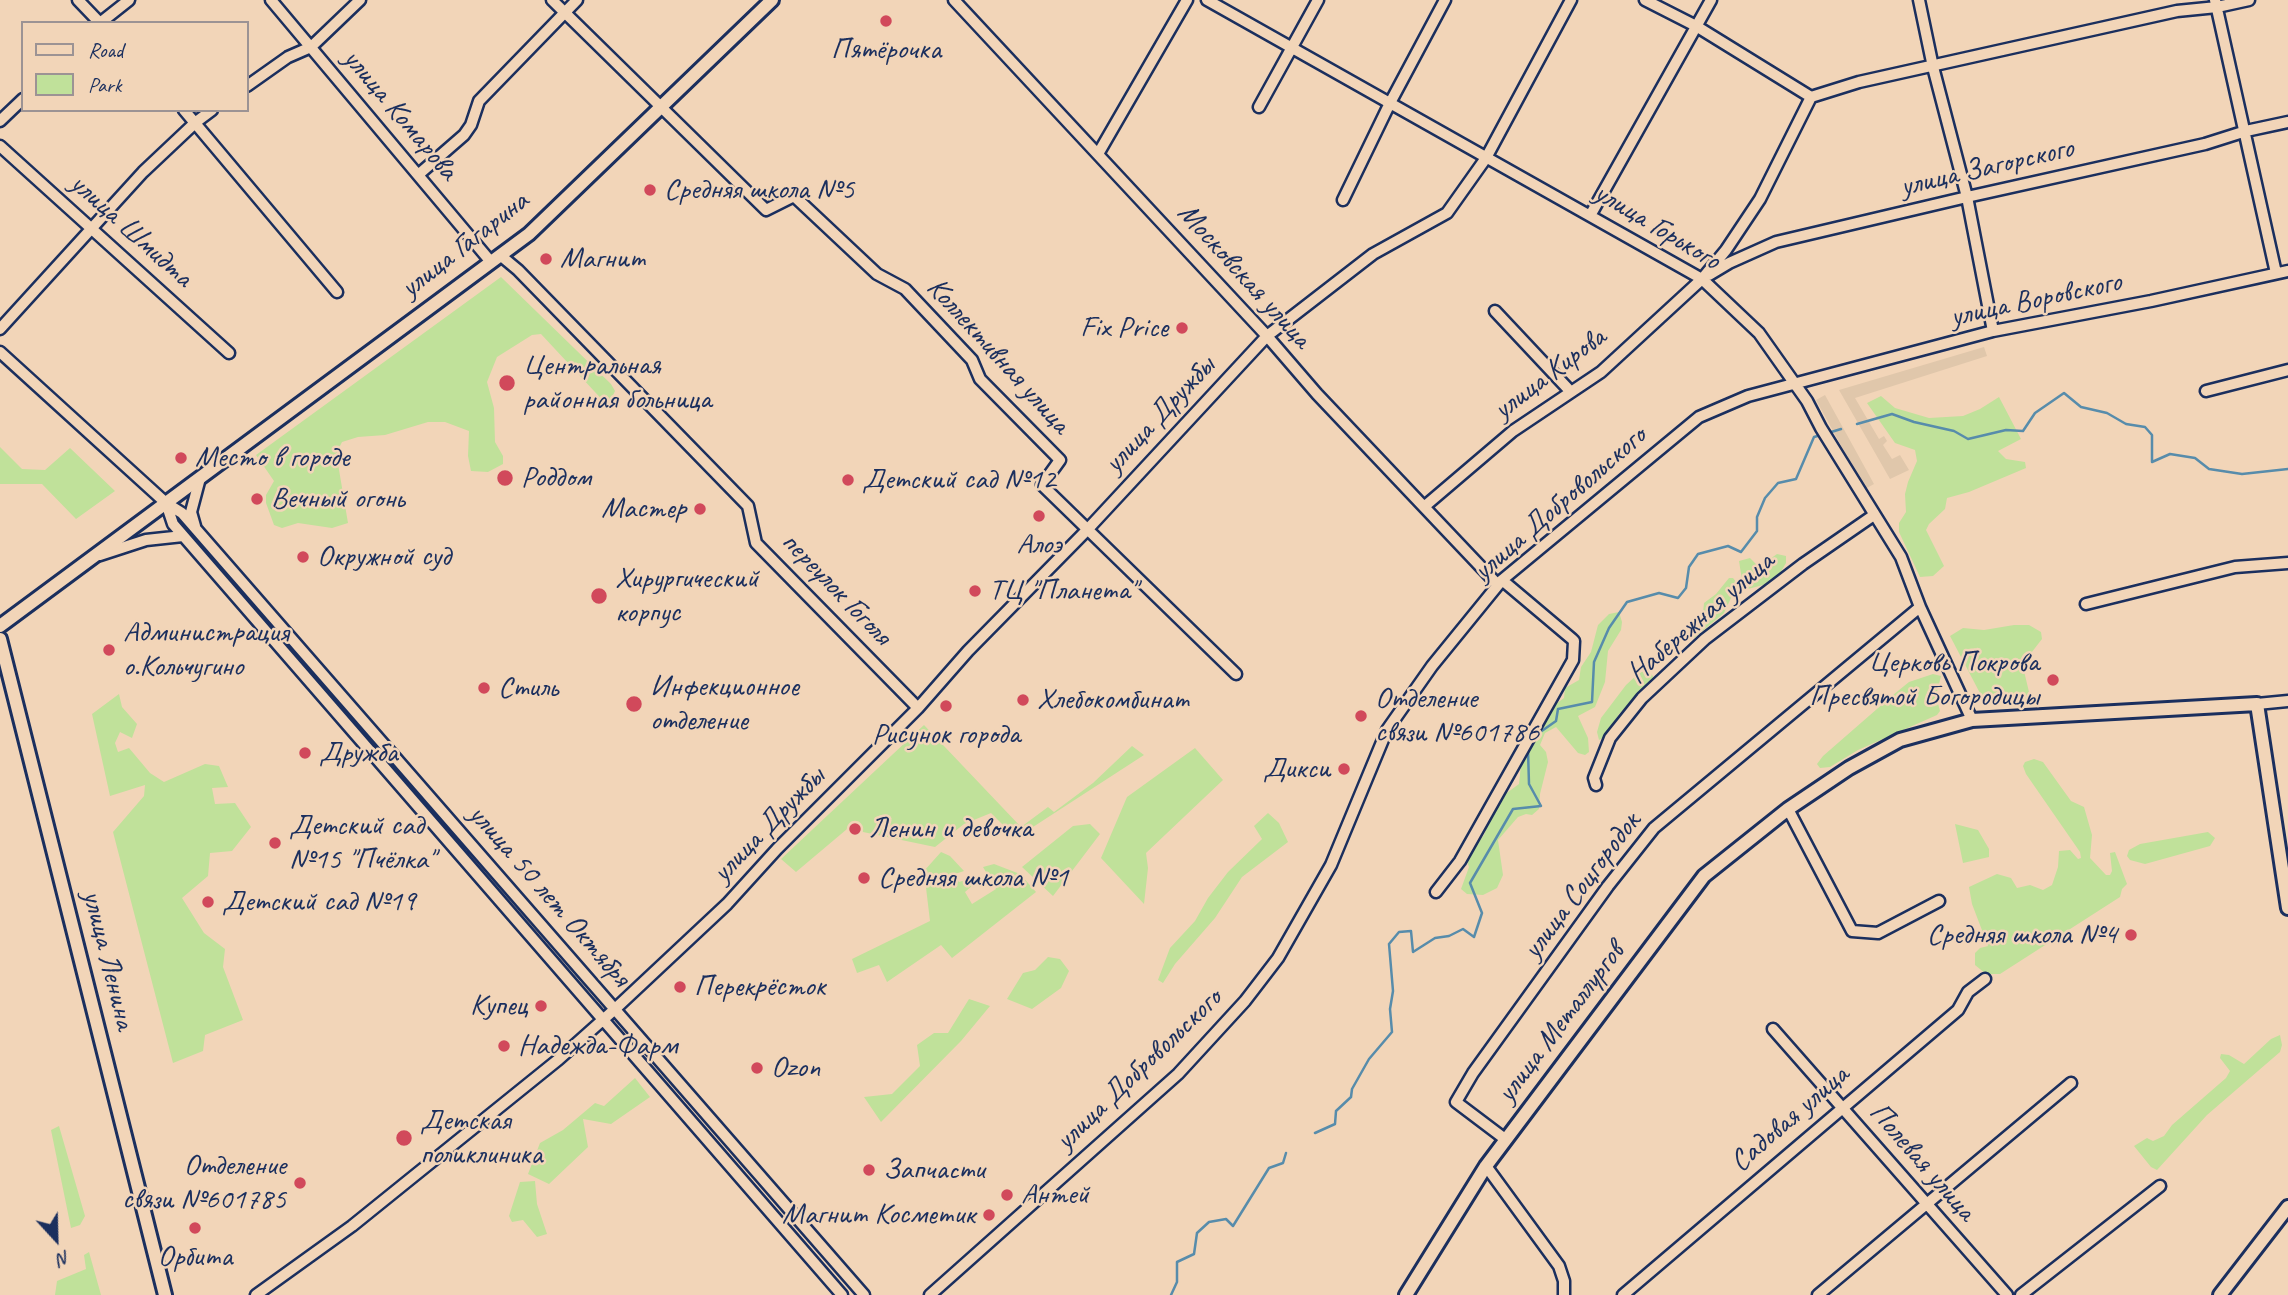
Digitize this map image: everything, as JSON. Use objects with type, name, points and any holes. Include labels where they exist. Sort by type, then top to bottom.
[{"type":"main road","name":"улица Гагарина","points":[[0,626],[529,234],[772,0]]},
{"type":"main road","name":"улица Ленина","points":[[0,639],[165,1295]]},
{"type":"main road","name":"улица Металлургов","points":[[1406,1295],[1505,1139],[1704,877],[1788,809],[1849,768],[1893,743],[1972,720],[2256,704]]},
{"type":"main road","points":[[2256,704],[2284,857],[2288,908]]},
{"type":"main road","points":[[2220,1295],[2288,1207]]},
{"type":"street","points":[[78,0],[98,21]]},
{"type":"street","points":[[103,21],[129,0]]},
{"type":"street","name":"улица Комарова","points":[[271,0],[418,175],[495,259]]},
{"type":"street","points":[[248,85],[288,57],[311,47],[360,0]]},
{"type":"street","name":"Коллективная улица","points":[[552,0],[766,210],[794,196],[877,274],[905,289],[972,360],[980,379],[1060,460],[1042,485],[1236,674]]},
{"type":"street","points":[[418,175],[464,135],[471,125],[479,101],[577,0]]},
{"type":"street","points":[[1098,153],[1187,0]]},
{"type":"street","name":"улица Горького","points":[[1208,0],[1703,279],[1759,333],[1796,383],[1901,557],[1920,607],[1972,720]]},
{"type":"street","points":[[1259,107],[1318,0]]},
{"type":"street","points":[[1343,200],[1390,103],[1445,0]]},
{"type":"street","name":"улица Дружбы","points":[[257,1295],[352,1226],[559,1059],[727,904],[777,849],[918,708],[968,651],[1087,530],[1267,336],[1373,254],[1447,213],[1486,158],[1571,0]]},
{"type":"street","points":[[1644,0],[1696,26],[1811,97]]},
{"type":"street","points":[[1591,214],[1712,0]]},
{"type":"street","points":[[1919,0],[1933,67],[1967,197],[1993,331]]},
{"type":"street","points":[[1703,279],[1760,199],[1811,97],[1859,82],[2178,11],[2249,0]]},
{"type":"street","name":"Московская улица","points":[[957,1],[1267,336],[1317,394],[1424,506],[1500,582],[1574,641],[1573,660],[1460,861],[1436,892]]},
{"type":"street","points":[[2216,3],[2276,273]]},
{"type":"street","points":[[0,121],[21,101]]},
{"type":"street","points":[[186,112],[337,292]]},
{"type":"street","points":[[0,328],[143,172],[209,112]]},
{"type":"street","name":"улица Загорского","points":[[1703,279],[1729,263],[1776,242],[2205,144],[2288,122]]},
{"type":"street","name":"улица Шмидта","points":[[0,146],[229,353]]},
{"type":"street","name":"переулок Гоголя","points":[[495,259],[518,270],[748,506],[756,543],[918,708]]},
{"type":"street","name":"улица Воровского","points":[[1796,383],[1993,331],[2288,271]]},
{"type":"street","name":"улица Кирова","points":[[1424,506],[1513,431],[1601,372],[1703,279]]},
{"type":"street","points":[[1495,311],[1571,392]]},
{"type":"street","points":[[0,352],[166,503]]},
{"type":"street","points":[[2206,391],[2288,370]]},
{"type":"street","name":"улица Добровольского","points":[[930,1295],[1178,1074],[1245,1001],[1278,958],[1331,865],[1387,730],[1432,666],[1500,582],[1699,417],[1748,396],[1796,383]]},
{"type":"street","points":[[197,530],[191,512],[200,478]]},
{"type":"street","name":"улица 50 лет Октября","points":[[166,503],[182,513],[197,530],[864,1295]]},
{"type":"street","name":"улица 50 лет Октября","points":[[166,503],[173,524],[183,536],[842,1295]]},
{"type":"street","name":"Набережная улица","points":[[1596,785],[1594,778],[1610,738],[1642,698],[1704,639],[1800,565],[1874,515]]},
{"type":"street","points":[[93,557],[146,540],[183,536]]},
{"type":"street","points":[[2086,604],[2235,567],[2288,564]]},
{"type":"street","name":"улица Соцгородок","points":[[1505,1139],[1456,1102],[1473,1073],[1608,886],[1654,828],[1920,607]]},
{"type":"street","name":"улица Металлургов","points":[[2256,704],[2288,701]]},
{"type":"street","points":[[1788,809],[1852,931],[1878,933],[1939,901]]},
{"type":"street","name":"Садовая улица","points":[[1623,1295],[1958,1010],[1968,992],[1985,979]]},
{"type":"street","name":"Полевая улица","points":[[1773,1029],[2007,1295]]},
{"type":"street","points":[[1818,1295],[2071,1083]]},
{"type":"street","points":[[1486,1166],[1559,1266],[1564,1281],[1564,1295]]},
{"type":"street","points":[[2021,1295],[2160,1186]]},
{"type":"shaded area","points":[[1984,347],[1987,356],[1855,398],[1879,439],[1884,436],[1887,441],[1883,445],[1892,459],[1900,455],[1909,470],[1890,479],[1839,390]]},
{"type":"shaded area","points":[[1825,395],[1874,484],[1865,489],[1816,400]]},
{"type":"green space","points":[[501,277],[611,384],[615,391],[608,406],[541,334],[532,335],[497,357],[487,382],[494,408],[495,442],[503,456],[503,464],[488,472],[471,471],[468,456],[469,431],[445,422],[428,422],[385,435],[358,437],[342,442],[337,458],[348,523],[332,528],[298,523],[282,528],[274,525],[266,495],[274,481],[256,455]]},
{"type":"green space","points":[[1881,396],[1895,408],[1929,418],[1963,416],[1999,397],[2021,439],[1998,451],[2006,459],[2025,462],[2026,468],[1969,492],[1947,498],[1945,509],[1929,524],[1926,530],[1944,566],[1933,576],[1920,577],[1899,532],[1899,523],[1906,512],[1905,494],[1908,482],[1917,461],[1915,450],[1895,443],[1867,403]]},
{"type":"green space","points":[[0,447],[22,469],[45,470],[70,448],[115,491],[76,519],[42,484],[0,484]]},
{"type":"green space","points":[[1777,554],[1786,556],[1786,563],[1779,575],[1763,585],[1731,598],[1724,613],[1694,638],[1687,638],[1685,634],[1703,613],[1704,603],[1716,594],[1729,578],[1733,578],[1737,583],[1742,580],[1739,561],[1750,558],[1759,567]]},
{"type":"green space","points":[[1619,612],[1621,630],[1608,651],[1605,682],[1595,707],[1578,716],[1588,738],[1589,752],[1585,755],[1578,753],[1556,727],[1545,733],[1540,745],[1546,752],[1548,762],[1539,809],[1532,815],[1518,817],[1498,840],[1503,875],[1497,888],[1483,895],[1467,894],[1461,889],[1469,867],[1466,858],[1484,835],[1497,800],[1519,784],[1522,755],[1549,709],[1564,698],[1565,688],[1579,680],[1581,667],[1591,652],[1598,625],[1609,614]]},
{"type":"green space","points":[[2029,625],[2041,632],[2042,639],[2028,657],[2024,671],[2029,692],[2026,699],[1996,703],[1982,697],[1950,636],[1963,628],[1984,630]]},
{"type":"green space","points":[[1647,670],[1653,676],[1652,682],[1619,714],[1604,737],[1599,740],[1597,732],[1601,718],[1626,685],[1639,673]]},
{"type":"green space","points":[[1933,674],[1941,676],[1936,696],[1940,711],[1937,715],[1858,750],[1830,767],[1820,768],[1817,764],[1823,756],[1893,695],[1909,682]]},
{"type":"green space","points":[[119,694],[122,707],[137,724],[132,738],[120,732],[115,743],[118,752],[129,748],[150,773],[164,782],[205,764],[219,766],[228,787],[212,788],[215,804],[235,803],[251,827],[232,851],[210,853],[208,876],[182,898],[204,933],[225,949],[223,967],[243,1020],[205,1035],[203,1051],[173,1063],[113,832],[144,796],[145,785],[110,796],[92,714]]},
{"type":"green space","points":[[924,725],[1021,827],[1048,807],[1054,812],[1093,783],[1132,746],[1144,755],[1016,838],[991,813],[964,824],[935,847],[863,832],[853,824],[796,872],[781,859]]},
{"type":"green space","points":[[1195,748],[1223,780],[1146,853],[1148,868],[1144,904],[1101,858],[1127,797]]},
{"type":"green space","points":[[2034,759],[2043,762],[2071,801],[2084,807],[2092,835],[2090,858],[2106,875],[2110,875],[2110,853],[2115,852],[2127,884],[2120,897],[2000,974],[1986,974],[1975,965],[1975,953],[1988,946],[1972,904],[1969,887],[1997,874],[2011,878],[2017,888],[2030,885],[2043,890],[2052,885],[2058,867],[2059,851],[2070,850],[2078,859],[2081,858],[2080,852],[2026,774],[2023,766],[2025,762]]},
{"type":"green space","points":[[1268,813],[1279,823],[1288,842],[1242,877],[1215,918],[1175,964],[1163,983],[1158,980],[1170,948],[1195,921],[1228,872],[1262,839],[1254,826]]},
{"type":"green space","points":[[1090,824],[1100,834],[1053,896],[1022,867],[1073,826]]},
{"type":"green space","points":[[1955,824],[1978,830],[1989,849],[1989,857],[1963,863]]},
{"type":"green space","points":[[2208,832],[2215,838],[2210,846],[2145,864],[2130,860],[2127,856],[2129,850],[2140,844]]},
{"type":"green space","points":[[941,852],[950,856],[964,871],[955,874],[959,882],[969,879],[973,885],[965,892],[972,904],[996,889],[983,867],[994,864],[1020,874],[1036,892],[952,958],[941,945],[887,982],[879,965],[857,973],[852,959],[930,921],[924,871]]},
{"type":"green space","points":[[1048,957],[1060,959],[1069,971],[1061,988],[1032,1009],[1007,999],[1023,973],[1035,970]]},
{"type":"green space","points":[[969,999],[990,1006],[961,1041],[881,1122],[864,1097],[892,1094],[920,1066],[917,1045],[934,1033],[948,1033]]},
{"type":"green space","points":[[2280,1035],[2280,1052],[2207,1115],[2157,1170],[2151,1167],[2134,1146],[2147,1138],[2153,1141],[2164,1136],[2172,1125],[2226,1078],[2230,1071],[2220,1058],[2221,1054],[2229,1055],[2244,1064],[2271,1039]]},
{"type":"green space","points":[[635,1078],[650,1097],[611,1124],[583,1119],[588,1147],[549,1184],[528,1174],[540,1143],[563,1130],[595,1103],[604,1106]]},
{"type":"green space","points":[[59,1126],[85,1216],[80,1225],[71,1228],[51,1130]]},
{"type":"green space","points":[[535,1181],[537,1204],[547,1234],[537,1237],[523,1220],[512,1222],[509,1216],[520,1182]]},
{"type":"green space","points":[[89,1252],[101,1295],[55,1295],[57,1281],[86,1269],[84,1255]]},
{"type":"waterway","points":[[1857,424],[1892,414],[1954,431],[1968,439],[2006,430],[2023,431],[2035,413],[2064,393],[2081,407],[2107,413],[2126,424],[2145,427],[2152,435],[2152,462],[2170,454],[2195,458],[2209,469],[2242,474],[2288,469]]},
{"type":"waterway","points":[[1828,433],[1841,429]]},
{"type":"waterway","points":[[1536,735],[1556,721],[1558,709],[1592,702],[1594,662],[1609,628],[1627,602],[1659,593],[1678,598],[1686,588],[1689,567],[1698,554],[1728,546],[1741,552],[1757,531],[1757,517],[1765,498],[1778,483],[1796,479],[1814,437],[1821,435]]},
{"type":"waterway","points":[[1315,1133],[1335,1124],[1336,1111],[1351,1097],[1352,1089],[1369,1059],[1392,1032],[1390,1009],[1393,991],[1389,944],[1399,932],[1411,931],[1413,952],[1435,938],[1449,936],[1463,929],[1474,937],[1482,913],[1470,883],[1513,809],[1541,806],[1529,784],[1528,750]]},
{"type":"waterway","points":[[1171,1295],[1177,1282],[1177,1262],[1194,1254],[1197,1233],[1209,1222],[1226,1219],[1233,1226],[1269,1168],[1283,1163],[1286,1153]]},
{"type":"place","name":"Пятёрочка","points":[[886,21]]},
{"type":"place","name":"Средняя школа №5","points":[[650,190]]},
{"type":"place","name":"Магнит","points":[[546,259]]},
{"type":"place","name":"Fix Price","points":[[1182,328]]},
{"type":"place","name":"Центральная районная больница","points":[[507,383]]},
{"type":"place","name":"Место в городе","points":[[181,458]]},
{"type":"place","name":"Роддом","points":[[505,478]]},
{"type":"place","name":"Детский сад №12","points":[[848,480]]},
{"type":"place","name":"Вечный огонь","points":[[257,499]]},
{"type":"place","name":"Мастер","points":[[700,509]]},
{"type":"place","name":"Алоэ","points":[[1039,516]]},
{"type":"place","name":"Окружной суд","points":[[303,557]]},
{"type":"place","name":"ТЦ \"Планета\"","points":[[975,591]]},
{"type":"place","name":"Хирургический корпус","points":[[599,596]]},
{"type":"place","name":"Администрация о.Кольчугино","points":[[109,650]]},
{"type":"place","name":"Церковь Покрова Пресвятой Богородицы","points":[[2053,680]]},
{"type":"place","name":"Стиль","points":[[484,688]]},
{"type":"place","name":"Хлебокомбинат","points":[[1023,700]]},
{"type":"place","name":"Инфекционное отделение","points":[[634,704]]},
{"type":"place","name":"Рисунок города","points":[[946,706]]},
{"type":"place","name":"Отделение связи №601786","points":[[1361,716]]},
{"type":"place","name":"Дружба","points":[[305,753]]},
{"type":"place","name":"Дикси","points":[[1344,769]]},
{"type":"place","name":"Ленин и девочка","points":[[855,829]]},
{"type":"place","name":"Детский сад №15 \"Пчёлка\"","points":[[275,843]]},
{"type":"place","name":"Средняя школа №1","points":[[864,878]]},
{"type":"place","name":"Детский сад №19","points":[[208,902]]},
{"type":"place","name":"Средняя школа №4","points":[[2131,935]]},
{"type":"place","name":"Перекрёсток","points":[[680,987]]},
{"type":"place","name":"Купец","points":[[541,1006]]},
{"type":"place","name":"Надежда-Фарм","points":[[504,1046]]},
{"type":"place","name":"Ozon","points":[[757,1068]]},
{"type":"place","name":"Детская поликлиника","points":[[404,1138]]},
{"type":"place","name":"Запчасти","points":[[869,1170]]},
{"type":"place","name":"Отделение связи №601785","points":[[300,1183]]},
{"type":"place","name":"Антей","points":[[1007,1195]]},
{"type":"place","name":"Магнит Косметик","points":[[989,1215]]},
{"type":"place","name":"Орбита","points":[[195,1228]]}]
